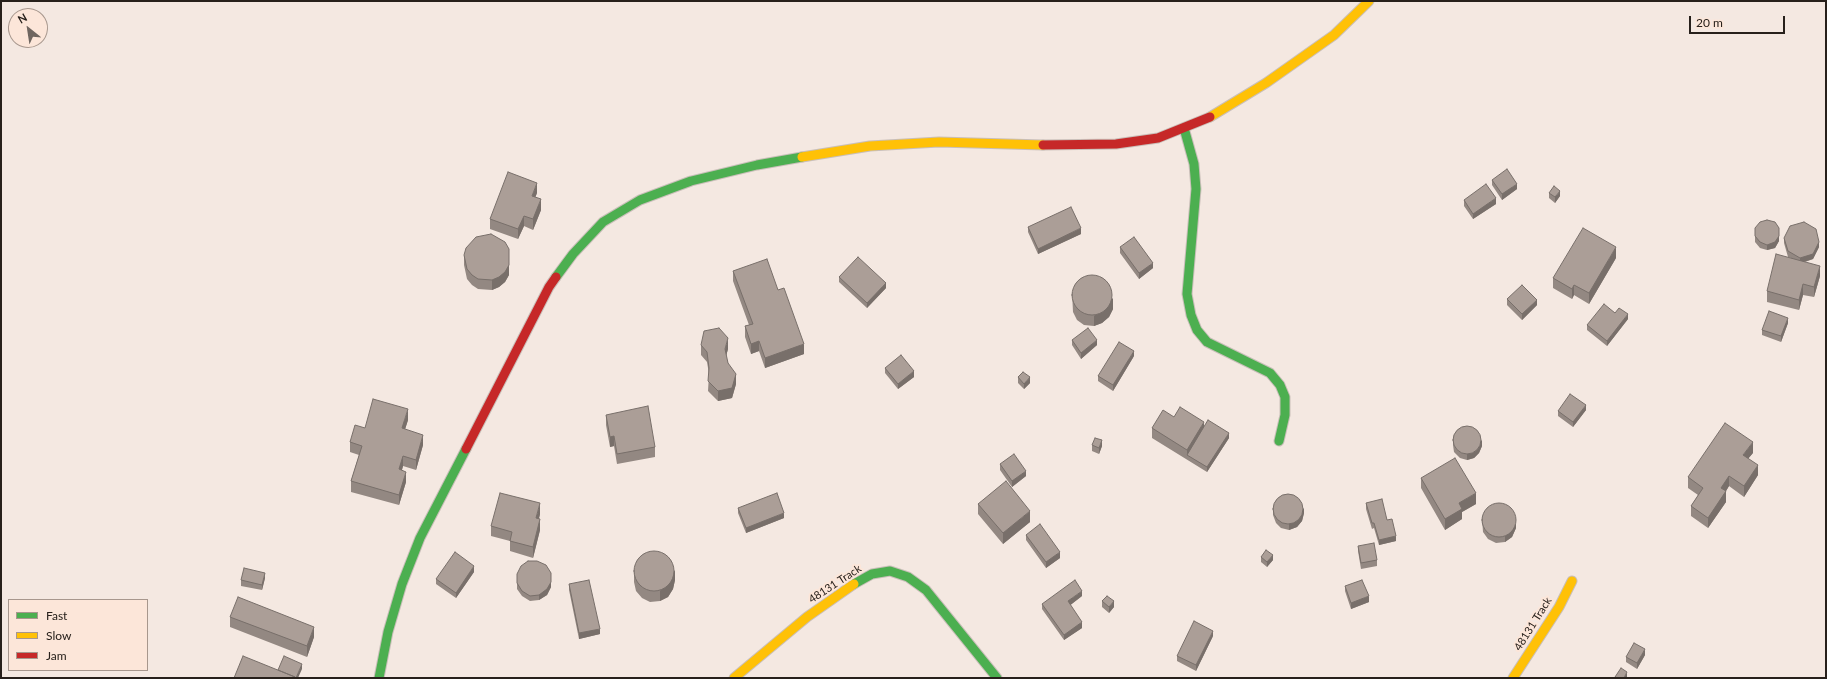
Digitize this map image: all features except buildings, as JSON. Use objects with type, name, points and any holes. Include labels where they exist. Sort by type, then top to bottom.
[{"type":"street","points":[[379,678],[388,632],[402,584],[420,538],[549,287],[573,254],[603,222],[640,200],[691,181],[757,165],[863,148],[939,142],[1048,145],[1116,144],[1158,138],[1206,119],[1266,83],[1334,35],[1370,1]]},
{"type":"street","points":[[1184,128],[1194,164],[1196,189],[1186,294],[1191,315],[1197,330],[1207,342],[1270,373],[1280,384],[1285,397],[1285,416],[1279,441]]},
{"type":"street","name":"48131 Track","points":[[734,678],[807,617],[848,587],[872,574],[890,571],[908,577],[926,590],[997,678]]},
{"type":"street","name":"48131 Track","points":[[1513,678],[1559,608],[1572,581]]},
{"type":"traffic: fast","points":[[1184,128],[1194,164],[1196,189],[1187,294],[1191,315],[1197,330],[1207,342],[1270,373],[1280,385],[1285,397],[1285,415],[1279,441]]},
{"type":"traffic: fast","points":[[556,277],[573,254],[603,222],[640,200],[691,181],[757,165],[802,157]]},
{"type":"traffic: fast","points":[[379,678],[388,632],[402,584],[420,538],[466,449]]},
{"type":"traffic: fast","points":[[854,584],[872,574],[890,571],[908,577],[926,590],[997,678]]},
{"type":"traffic: slow","points":[[1210,117],[1266,83],[1334,35],[1369,1]]},
{"type":"traffic: slow","points":[[802,157],[870,146],[939,142],[1043,145]]},
{"type":"traffic: slow","points":[[1513,678],[1559,607],[1572,581]]},
{"type":"traffic: slow","points":[[734,678],[807,617],[854,584]]},
{"type":"traffic: jam","points":[[1043,145],[1116,144],[1158,138],[1210,117]]},
{"type":"traffic: jam","points":[[466,449],[549,287],[556,277]]}]
